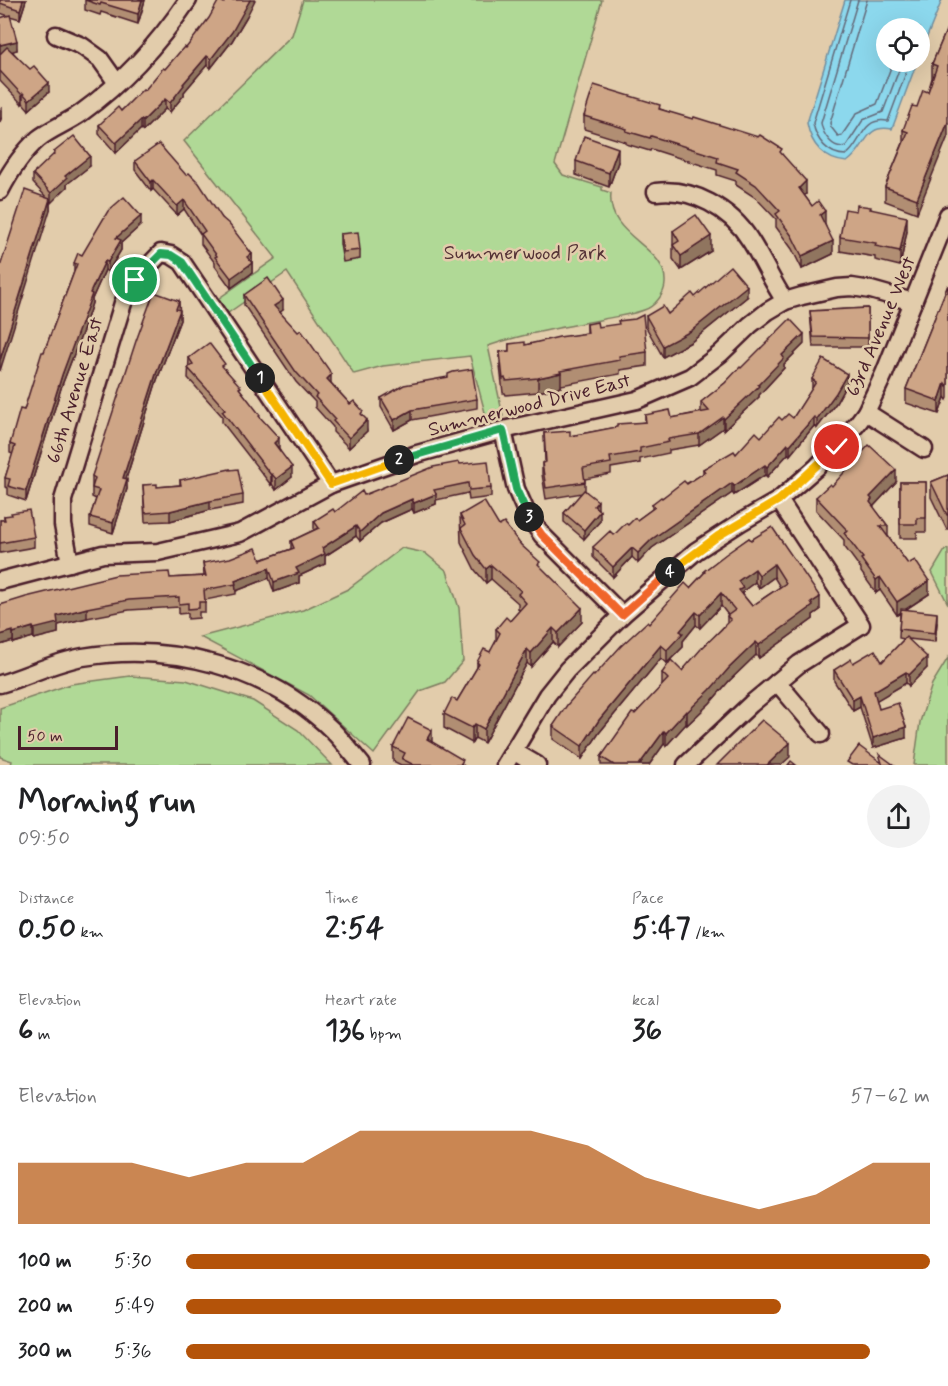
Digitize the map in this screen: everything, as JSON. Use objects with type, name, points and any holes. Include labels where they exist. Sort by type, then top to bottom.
[{"type":"street","points":[[0,191],[15,163],[38,139],[80,113],[138,65],[188,0]]},
{"type":"street","points":[[56,35],[82,46],[100,59],[117,83]]},
{"type":"street","points":[[656,192],[671,190],[692,194],[723,212],[749,238],[784,302]]},
{"type":"street","name":"63rd Avenue West","points":[[509,758],[547,695],[560,678],[622,615],[696,551],[779,500],[837,447],[866,412],[948,215]]},
{"type":"street","name":"66th Avenue East","points":[[70,563],[63,525],[63,500],[123,303],[135,280],[161,254],[171,255],[182,262],[331,484]]},
{"type":"street","name":"Summerwood Drive East","points":[[0,581],[103,554],[158,552],[240,533],[331,484],[417,454],[503,430],[637,400],[690,377],[706,366],[750,325],[784,302],[818,291],[852,287],[871,290],[913,303]]},
{"type":"street","points":[[866,412],[924,449]]},
{"type":"street","points":[[503,430],[516,489],[527,514],[542,535],[622,615]]},
{"type":"street","points":[[686,765],[777,682],[817,652],[861,625],[779,500]]},
{"type":"street","points":[[0,684],[79,658],[111,653],[160,653],[200,660],[258,680],[287,696],[331,730],[362,765]]},
{"type":"street","points":[[777,682],[821,734]]},
{"type":"street","points":[[509,758],[537,765]]},
{"type":"green space","name":"Summerwood Park","points":[[303,0],[602,0],[555,164],[563,175],[602,187],[602,190],[611,193],[612,208],[618,221],[657,259],[663,270],[665,287],[658,300],[652,306],[634,313],[531,334],[488,346],[503,416],[487,420],[470,356],[383,366],[354,374],[287,272],[228,313],[218,299],[276,258],[184,141],[292,35]]},
{"type":"green space","points":[[402,548],[425,553],[447,571],[459,608],[463,661],[445,682],[420,691],[374,754],[309,695],[200,637],[303,610],[348,589]]},
{"type":"green space","points":[[948,549],[948,604],[932,572],[945,550]]},
{"type":"green space","points":[[948,658],[948,765],[914,765],[920,722],[932,684]]},
{"type":"green space","points":[[130,676],[186,680],[253,701],[298,730],[332,765],[11,765],[12,761],[0,757],[0,708],[71,684]]},
{"type":"water","points":[[845,0],[942,0],[930,29],[930,18],[876,18],[876,72],[913,72],[892,129],[876,130],[847,162],[825,155],[815,144],[807,123]]},
{"type":"building","points":[[0,0],[23,0],[20,10],[0,3]]},
{"type":"building","points":[[85,0],[142,0],[138,14]]},
{"type":"building","points":[[219,0],[224,3],[225,0],[250,0],[232,32],[211,59],[207,56],[170,103],[165,99],[116,143],[99,125],[118,107],[121,111],[143,89],[145,90],[163,68],[165,69],[184,47],[186,48],[209,18]]},
{"type":"building","points":[[10,15],[17,41],[0,45],[0,18]]},
{"type":"building","points":[[948,26],[948,122],[917,199],[885,187],[908,132],[903,130],[912,106],[917,107],[923,90],[928,92],[937,66],[932,64]]},
{"type":"building","points":[[7,47],[30,69],[34,66],[49,83],[29,100],[0,71],[0,54]]},
{"type":"building","points":[[594,85],[660,105],[659,109],[693,119],[694,117],[758,137],[760,135],[782,149],[780,152],[806,181],[799,188],[812,206],[818,201],[825,211],[820,215],[833,241],[802,256],[792,236],[776,214],[780,211],[756,185],[736,172],[738,169],[717,162],[718,157],[651,136],[650,138],[626,131],[627,129],[584,116]]},
{"type":"building","points":[[74,136],[90,156],[65,176],[67,178],[51,193],[33,174],[54,152]]},
{"type":"building","points":[[584,136],[618,148],[609,173],[576,161]]},
{"type":"building","points":[[159,144],[186,175],[189,173],[199,183],[222,218],[252,254],[247,257],[252,263],[231,278],[201,234],[205,231],[184,200],[177,206],[153,180],[151,182],[135,161]]},
{"type":"building","points":[[25,190],[50,199],[0,360],[0,267]]},
{"type":"building","points":[[124,197],[141,216],[116,238],[121,240],[108,262],[105,261],[90,293],[92,294],[62,375],[26,491],[8,486],[10,479],[5,478],[15,446],[10,444],[20,409],[24,410],[42,352],[44,352],[77,264],[74,263],[78,253],[82,255],[108,211]]},
{"type":"building","points":[[857,205],[907,217],[900,251],[875,246],[876,243],[840,237],[845,209],[856,211]]},
{"type":"building","points":[[696,215],[711,236],[681,256],[673,245],[679,241],[673,231]]},
{"type":"building","points":[[358,232],[360,250],[343,252],[340,234]]},
{"type":"building","points":[[730,266],[747,286],[691,331],[663,346],[646,316],[663,306],[668,314],[692,293],[695,297]]},
{"type":"building","points":[[268,278],[283,300],[274,306],[298,332],[301,330],[329,370],[331,375],[327,379],[350,404],[354,401],[363,411],[361,414],[367,420],[349,438],[315,397],[317,395],[296,372],[244,295]]},
{"type":"building","points":[[948,285],[948,384],[947,386],[945,383],[939,401],[906,389]]},
{"type":"building","points":[[154,292],[179,301],[176,309],[180,310],[157,371],[123,478],[127,479],[113,523],[90,517],[99,490],[92,488],[95,478],[92,476]]},
{"type":"building","points":[[868,308],[868,338],[813,337],[810,311]]},
{"type":"building","points":[[643,315],[647,352],[619,356],[620,360],[560,371],[561,373],[538,378],[506,381],[505,378],[503,379],[500,352],[509,351],[509,344],[525,342],[525,345],[588,333],[587,324],[597,322],[598,327],[619,324],[618,321],[635,319]]},
{"type":"building","points":[[790,319],[804,334],[782,355],[784,358],[759,386],[724,419],[723,417],[699,434],[668,439],[669,442],[640,448],[640,452],[610,457],[611,463],[583,468],[585,482],[546,488],[542,463],[546,462],[544,433],[570,431],[570,436],[617,427],[617,424],[646,422],[645,415],[670,410],[672,418],[709,411],[701,402],[725,383]]},
{"type":"building","points":[[209,343],[225,364],[222,366],[241,387],[239,388],[259,416],[279,438],[274,443],[292,467],[276,479],[222,411],[225,409],[188,368],[193,364],[189,358]]},
{"type":"building","points":[[823,359],[847,374],[817,419],[814,417],[767,467],[765,465],[734,486],[732,483],[652,539],[638,553],[632,548],[613,567],[593,547],[610,531],[614,535],[626,523],[628,525],[635,518],[637,520],[655,507],[652,504],[684,481],[687,484],[705,472],[703,469],[734,451],[736,454],[756,432],[761,437],[779,417],[782,420],[788,414],[793,418],[816,382],[812,379]]},
{"type":"building","points":[[472,369],[477,399],[412,410],[394,420],[381,398],[404,385],[448,377],[448,374],[453,372]]},
{"type":"building","points":[[869,445],[896,470],[870,497],[872,499],[870,502],[888,526],[880,526],[908,564],[915,560],[929,581],[897,602],[880,577],[876,580],[861,559],[863,558],[844,533],[848,531],[816,497],[830,484],[832,486]]},
{"type":"building","points":[[488,461],[491,488],[469,490],[468,483],[434,490],[436,494],[414,503],[412,499],[381,513],[360,532],[356,526],[322,548],[325,554],[296,568],[299,573],[274,582],[269,568],[235,581],[236,584],[204,590],[205,602],[199,602],[199,608],[188,609],[188,603],[179,604],[179,597],[129,600],[57,616],[58,623],[0,635],[0,605],[116,575],[169,572],[170,578],[206,576],[203,563],[230,558],[256,548],[261,560],[294,548],[291,541],[319,528],[314,521],[333,509],[335,512],[362,491],[364,495],[433,467],[459,462],[460,464]]},
{"type":"building","points":[[238,469],[243,495],[170,511],[145,513],[143,485],[157,484],[157,487],[181,485],[180,480]]},
{"type":"building","points":[[948,475],[948,515],[947,515],[931,482]]},
{"type":"building","points":[[900,482],[926,482],[926,518],[917,518],[917,524],[900,524]]},
{"type":"building","points":[[584,490],[598,501],[594,506],[600,511],[584,530],[564,513]]},
{"type":"building","points":[[484,501],[499,526],[504,523],[521,545],[540,562],[538,564],[582,608],[558,633],[553,628],[531,653],[527,649],[484,729],[475,724],[472,728],[444,714],[452,698],[457,701],[479,664],[477,662],[484,649],[490,652],[500,633],[496,629],[506,617],[510,621],[526,603],[518,594],[521,591],[491,565],[486,569],[475,555],[461,528],[465,525],[460,515]]},
{"type":"building","points":[[29,510],[34,537],[0,543],[0,520],[5,520],[4,516],[12,515],[11,513]]},
{"type":"building","points":[[772,527],[820,597],[811,603],[813,606],[759,645],[756,642],[666,733],[664,731],[639,765],[614,765],[601,757],[632,713],[635,714],[668,679],[662,673],[671,660],[682,671],[731,620],[727,616],[735,610],[721,593],[700,615],[696,612],[680,631],[683,633],[667,650],[661,645],[599,720],[582,746],[553,726],[567,705],[593,675],[647,622],[649,624],[685,583],[690,588],[704,571],[749,538],[751,540]],"holes":[[[774,564],[786,583],[752,606],[739,590],[743,588],[738,581],[755,569],[759,575]]]},
{"type":"building","points":[[901,609],[937,613],[935,633],[899,629]]},
{"type":"building","points":[[906,637],[927,657],[909,675],[906,672],[874,691],[879,709],[898,703],[906,727],[873,738],[860,696],[853,700],[834,670],[851,659],[853,663],[875,650],[882,662]]},
{"type":"building","points":[[408,718],[432,730],[427,739],[463,760],[460,765],[414,765],[402,759],[405,753],[393,747]]},
{"type":"building","points":[[762,720],[790,743],[767,765],[717,765]]},
{"type":"building","points":[[859,746],[882,763],[879,754],[894,765],[852,765],[847,762]]},
{"type":"route","points":[[135,280],[161,254],[171,255],[182,262],[331,484],[417,454],[503,430],[516,489],[527,514],[542,535],[622,615],[696,551],[779,500],[837,447]]}]
